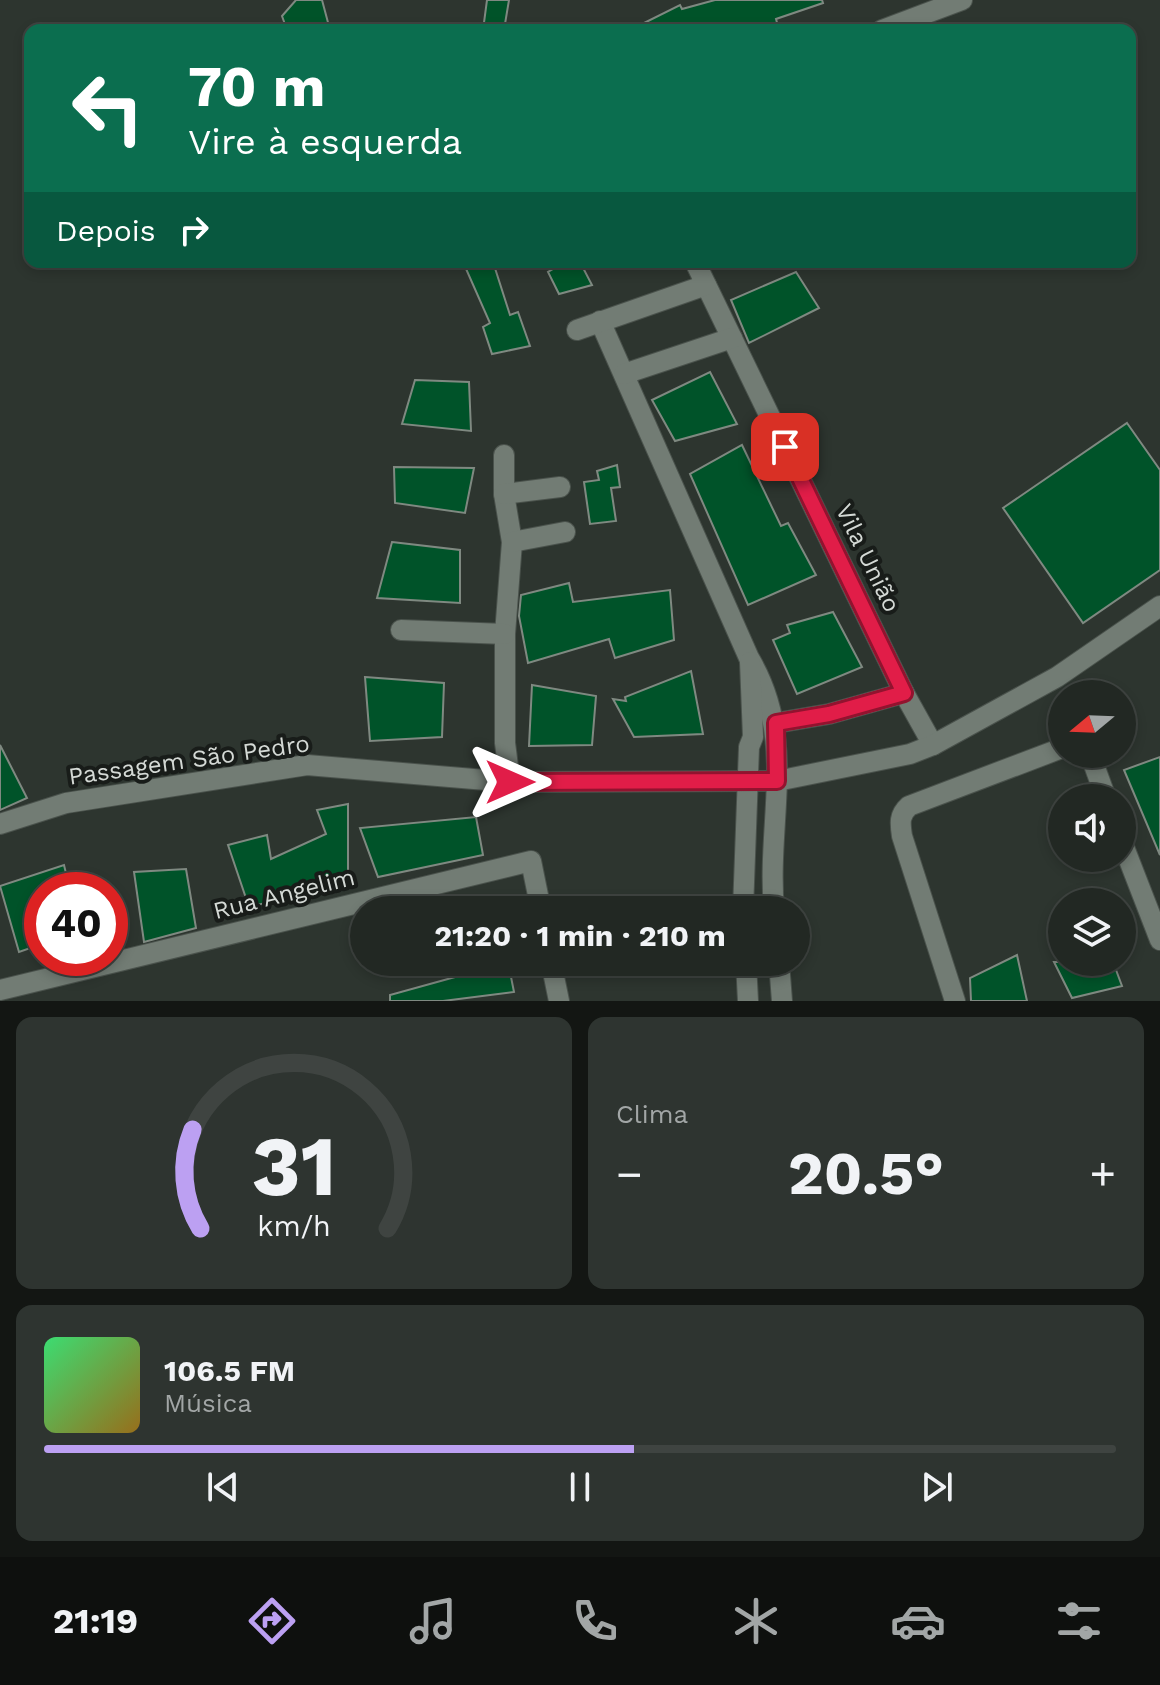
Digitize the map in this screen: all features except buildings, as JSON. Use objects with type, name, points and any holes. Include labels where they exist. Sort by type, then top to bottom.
[{"type":"street","points":[[898,24],[962,0]]},
{"type":"street","name":"Vila União","points":[[698,268],[904,693],[933,745]]},
{"type":"street","points":[[577,330],[706,285]]},
{"type":"street","points":[[600,321],[749,658],[765,684],[776,723],[773,896]]},
{"type":"street","points":[[624,374],[732,338]]},
{"type":"street","points":[[504,455],[504,494],[512,542],[505,634],[505,743],[510,782]]},
{"type":"street","points":[[504,494],[560,487]]},
{"type":"street","points":[[512,542],[565,532]]},
{"type":"street","name":"Passagem São Pedro","points":[[0,824],[66,803],[307,765],[510,782],[777,781],[910,754],[933,745],[1057,677],[1160,606]]},
{"type":"street","points":[[401,630],[505,634]]},
{"type":"street","points":[[743,896],[753,737],[749,658]]},
{"type":"street","points":[[776,723],[829,714],[904,693]]},
{"type":"street","points":[[955,1001],[902,836],[899,822],[902,812],[909,806],[1048,753]]},
{"type":"street","name":"Rua Angelim","points":[[387,896],[531,861],[538,896]]},
{"type":"street","points":[[1134,872],[1160,940]]},
{"type":"street","name":"Rua Angelim","points":[[0,990],[350,905]]},
{"type":"street","points":[[554,976],[559,1001]]},
{"type":"street","points":[[747,976],[748,1001]]},
{"type":"street","points":[[780,976],[782,1001]]},
{"type":"route","points":[[510,782],[777,781],[776,723],[829,714],[904,693],[785,447]]}]
